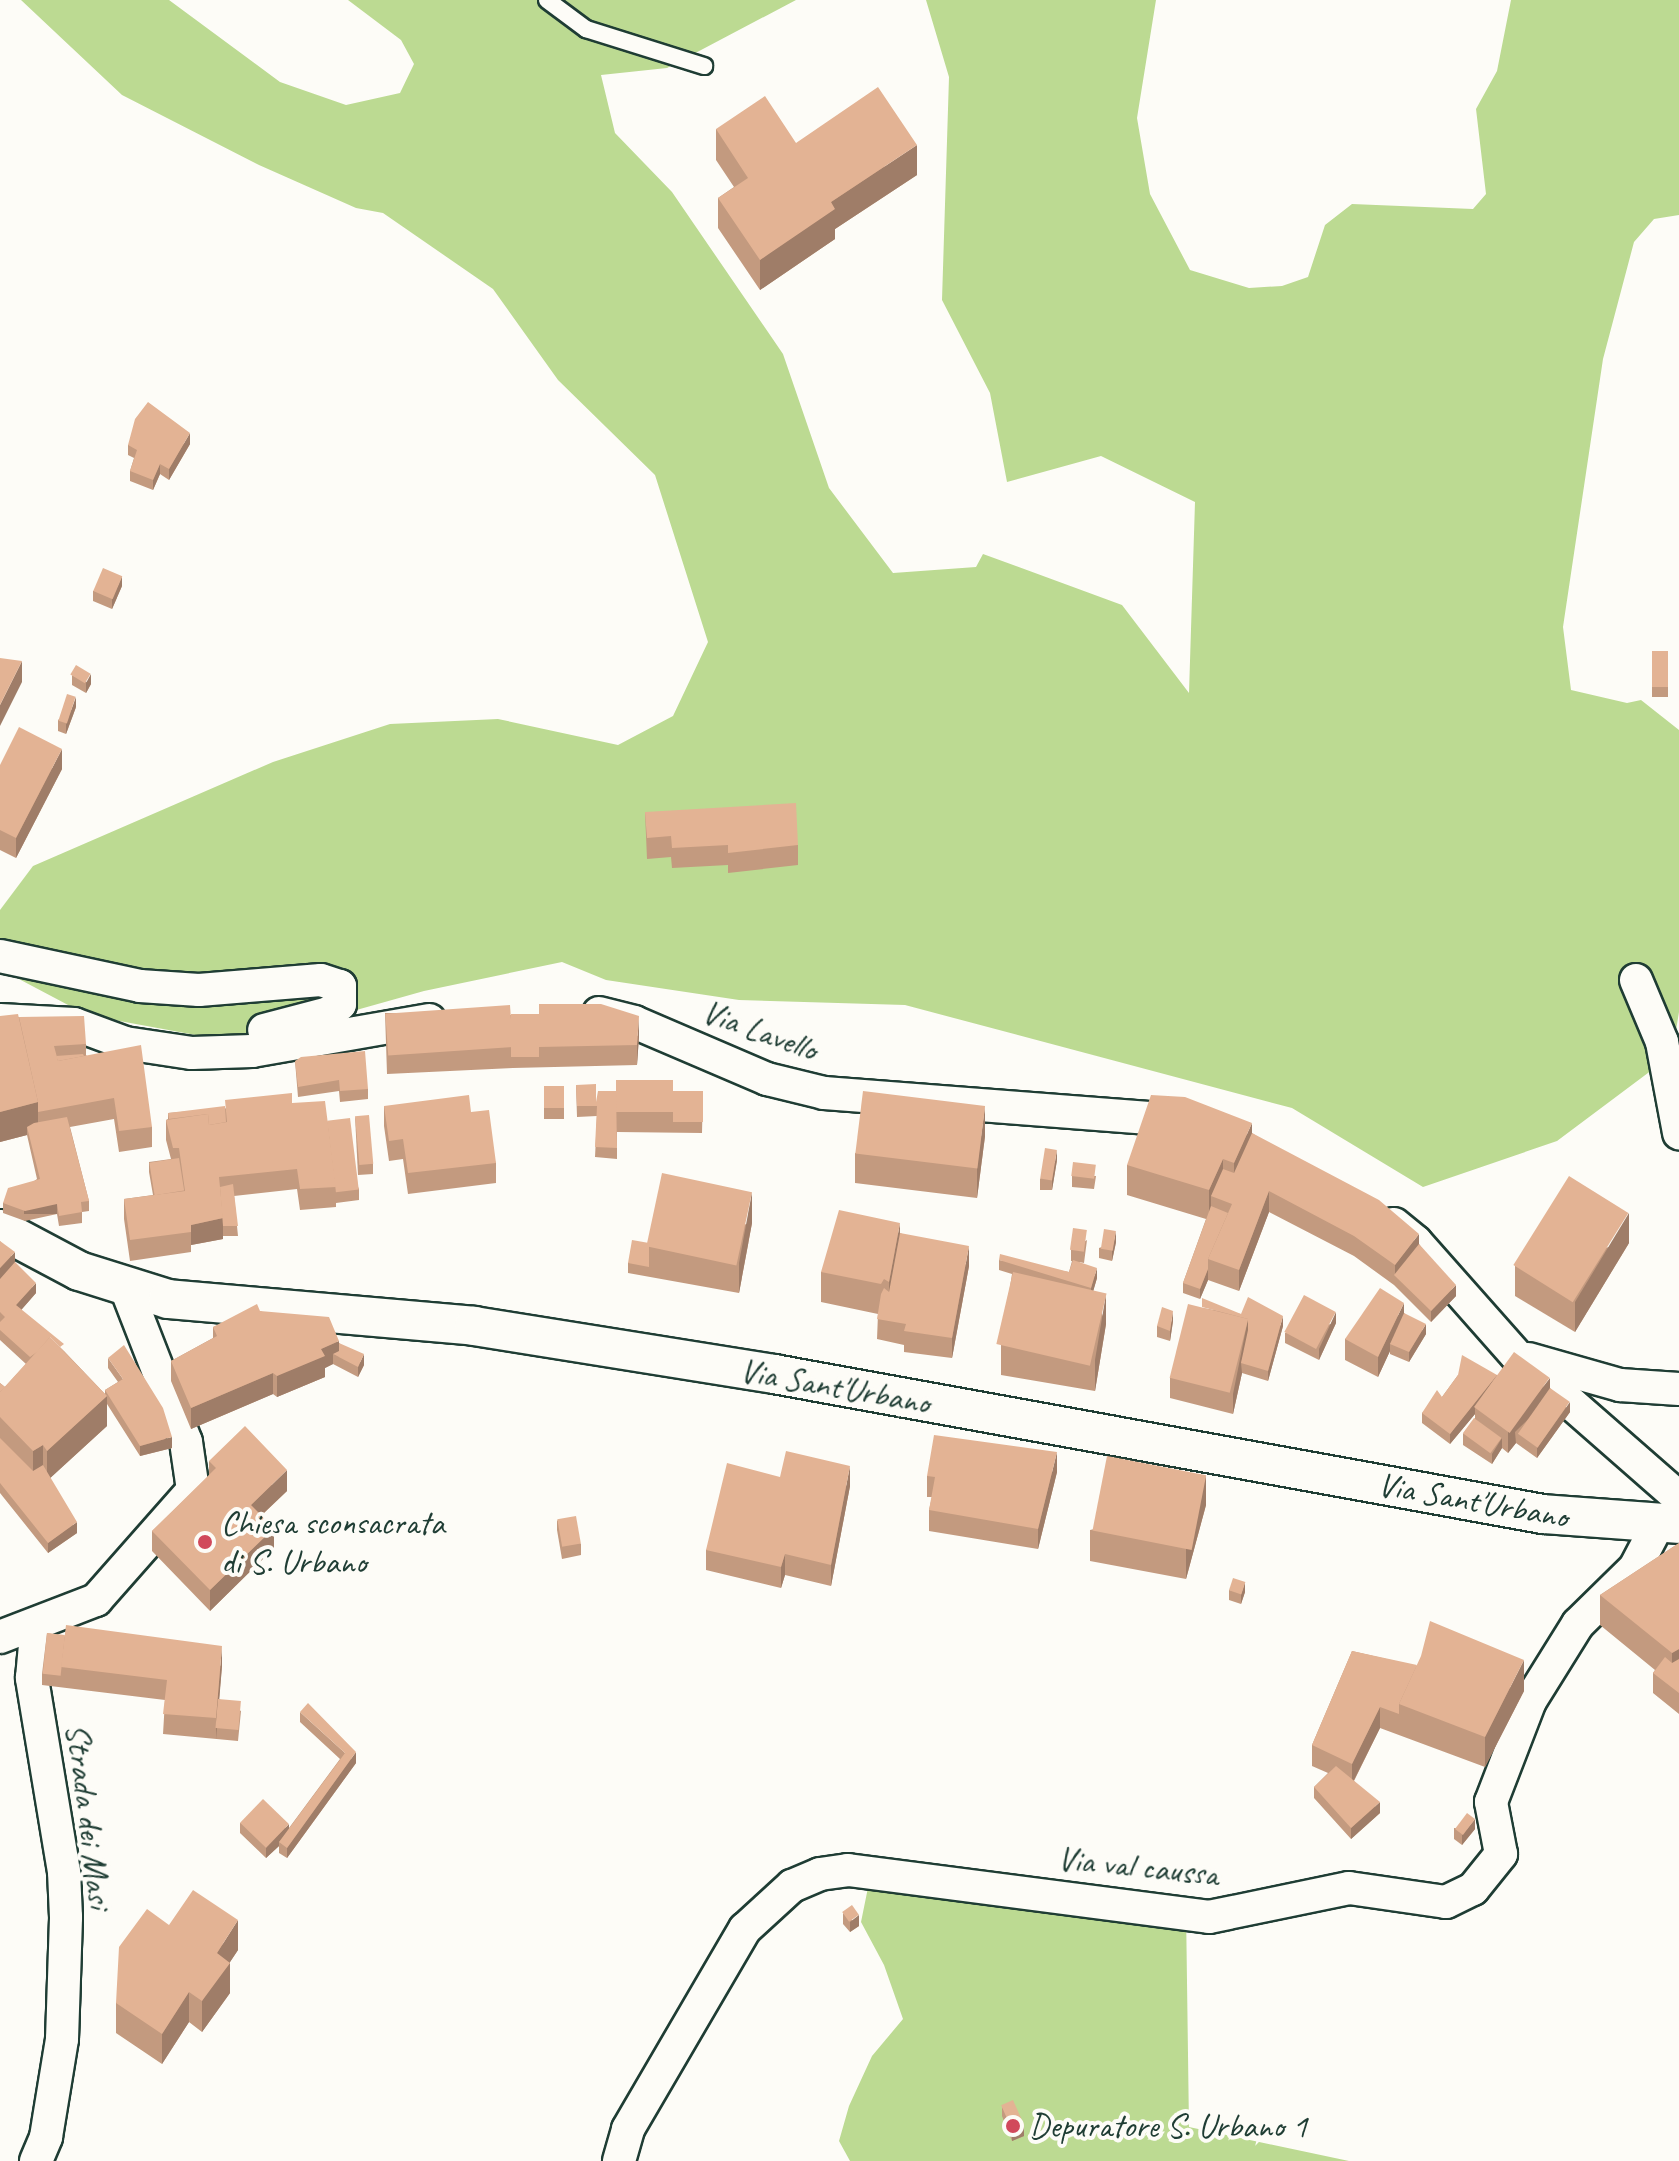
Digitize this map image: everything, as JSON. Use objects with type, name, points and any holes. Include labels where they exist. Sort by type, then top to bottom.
[{"type":"street","points":[[0,956],[140,986],[199,990],[321,980],[340,986],[340,1004],[329,1013],[262,1031],[213,1051]]},
{"type":"street","points":[[1636,980],[1662,1042],[1679,1133]]},
{"type":"street","name":"Via Lavello","points":[[563,1013],[593,1012],[634,1022],[767,1079],[824,1093],[1153,1117],[1221,1129]]},
{"type":"street","points":[[0,1020],[74,1024],[125,1043],[213,1051],[252,1051],[414,1021],[460,1019]]},
{"type":"street","points":[[1365,1204],[1416,1242],[1517,1356],[1672,1515]]},
{"type":"street","name":"Via Sant'Urbano","points":[[0,1229],[79,1271],[168,1299],[474,1326],[774,1374],[1543,1514],[1672,1515]]},
{"type":"street","points":[[0,1637],[96,1600],[193,1490],[186,1442],[126,1288]]},
{"type":"street","points":[[1517,1356],[1620,1385],[1679,1389]]},
{"type":"street","name":"Via val caussa","points":[[619,2161],[628,2129],[745,1929],[792,1886],[820,1874],[848,1870],[1209,1917],[1349,1888],[1446,1902],[1473,1889],[1501,1854],[1491,1802],[1530,1701],[1578,1624],[1635,1568],[1672,1515]]},
{"type":"street","name":"Strada dei Masi","points":[[36,2161],[46,2137],[62,2039],[66,1917],[64,1872],[33,1686],[37,1623]]},
{"type":"lane","points":[[547,0],[586,29],[704,66]]},
{"type":"green space","points":[[21,0],[169,0],[280,82],[346,105],[400,93],[414,64],[401,40],[348,0],[796,0],[667,68],[601,75],[615,133],[672,192],[783,354],[829,488],[893,573],[976,567],[983,554],[1122,605],[1189,693],[1195,502],[1101,456],[1007,482],[990,393],[942,300],[949,77],[926,0],[1156,0],[1137,118],[1150,194],[1190,270],[1249,288],[1282,286],[1308,277],[1325,225],[1352,204],[1473,209],[1486,194],[1476,109],[1497,71],[1511,0],[1679,0],[1679,215],[1654,219],[1634,242],[1603,359],[1563,627],[1571,690],[1627,703],[1641,700],[1679,730],[1679,1012],[1672,1055],[1557,1141],[1423,1187],[1292,1108],[905,1005],[739,1000],[606,980],[562,962],[424,991],[239,1043],[87,1015],[0,969],[0,910],[33,866],[273,762],[390,724],[498,719],[618,745],[673,716],[708,642],[655,475],[558,380],[493,289],[383,213],[356,208],[259,165],[122,95]]},
{"type":"green space","points":[[873,1863],[1186,1908],[1189,2127],[1349,2161],[850,2161],[839,2141],[849,2106],[872,2056],[903,2019],[884,1965],[861,1922]]},
{"type":"building","points":[[878,87],[917,145],[831,202],[835,209],[760,260],[718,198],[748,178],[716,129],[765,96],[796,143]]},
{"type":"building","points":[[148,402],[190,433],[169,469],[160,464],[153,480],[130,471],[137,450],[128,445],[135,419]]},
{"type":"building","points":[[103,568],[122,576],[113,599],[93,591]]},
{"type":"building","points":[[1652,651],[1668,651],[1668,687],[1652,687]]},
{"type":"building","points":[[0,658],[22,661],[0,705]]},
{"type":"building","points":[[76,665],[91,674],[85,683],[70,674]]},
{"type":"building","points":[[67,694],[76,697],[67,723],[58,721]]},
{"type":"building","points":[[19,727],[62,749],[16,838],[0,830],[0,765]]},
{"type":"building","points":[[796,803],[798,845],[728,853],[728,845],[672,848],[671,836],[647,838],[645,812]]},
{"type":"building","points":[[539,1004],[601,1004],[639,1016],[637,1045],[539,1047]]},
{"type":"building","points":[[510,1005],[513,1047],[388,1056],[385,1014]]},
{"type":"building","points":[[18,1014],[38,1102],[0,1112],[0,1016]]},
{"type":"building","points":[[511,1014],[539,1014],[539,1057],[511,1057]]},
{"type":"building","points":[[84,1016],[86,1044],[54,1046],[58,1061],[141,1045],[152,1127],[119,1131],[114,1098],[38,1112],[19,1017]]},
{"type":"building","points":[[365,1051],[368,1089],[340,1091],[339,1080],[298,1087],[295,1061],[301,1057]]},
{"type":"building","points":[[83,1054],[58,1061],[56,1056]]},
{"type":"building","points":[[616,1080],[673,1080],[673,1112],[616,1112]]},
{"type":"building","points":[[596,1084],[596,1102],[598,1091],[616,1091],[617,1148],[595,1147],[597,1106],[577,1106],[576,1085]]},
{"type":"building","points":[[544,1086],[564,1086],[564,1108],[544,1108]]},
{"type":"building","points":[[673,1091],[703,1091],[703,1122],[673,1122]]},
{"type":"building","points":[[863,1091],[985,1106],[977,1169],[855,1154]]},
{"type":"building","points":[[292,1093],[292,1103],[325,1101],[336,1187],[300,1189],[297,1169],[219,1177],[223,1218],[191,1225],[191,1232],[130,1240],[124,1199],[185,1191],[179,1148],[173,1148],[166,1120],[208,1114],[209,1125],[227,1122],[225,1100]]},
{"type":"building","points":[[469,1095],[471,1112],[489,1110],[496,1163],[408,1173],[403,1139],[389,1141],[384,1106]]},
{"type":"building","points":[[1151,1095],[1185,1097],[1252,1123],[1234,1163],[1223,1159],[1209,1190],[1127,1165]]},
{"type":"building","points":[[225,1106],[226,1122],[209,1125],[208,1114],[169,1119],[168,1113]]},
{"type":"building","points":[[369,1115],[373,1164],[359,1165],[355,1116]]},
{"type":"building","points":[[67,1117],[89,1201],[81,1202],[82,1212],[59,1216],[57,1204],[25,1211],[3,1203],[8,1188],[40,1179],[27,1127]]},
{"type":"building","points":[[350,1118],[359,1189],[336,1192],[327,1121]]},
{"type":"building","points":[[1252,1133],[1379,1200],[1419,1234],[1395,1265],[1354,1236],[1269,1191],[1239,1270],[1208,1259],[1232,1204],[1211,1196],[1223,1169],[1234,1173]]},
{"type":"building","points":[[1045,1148],[1057,1150],[1052,1180],[1040,1179]]},
{"type":"building","points":[[179,1158],[184,1191],[155,1195],[149,1163]]},
{"type":"building","points":[[1073,1162],[1096,1165],[1094,1179],[1071,1176]]},
{"type":"building","points":[[662,1173],[752,1192],[736,1265],[646,1246]]},
{"type":"building","points":[[1569,1176],[1628,1213],[1573,1302],[1513,1265]]},
{"type":"building","points":[[233,1184],[238,1226],[223,1226],[220,1187]]},
{"type":"building","points":[[1211,1206],[1228,1213],[1208,1259],[1208,1269],[1200,1289],[1183,1283]]},
{"type":"building","points":[[839,1210],[900,1223],[889,1282],[884,1279],[881,1284],[821,1272]]},
{"type":"building","points":[[1073,1228],[1087,1230],[1084,1252],[1070,1250]]},
{"type":"building","points":[[1104,1229],[1116,1231],[1113,1251],[1101,1249]]},
{"type":"building","points":[[900,1233],[969,1246],[952,1338],[904,1331],[906,1324],[877,1319],[881,1294],[884,1288],[889,1292]]},
{"type":"building","points":[[632,1240],[649,1243],[649,1267],[628,1263]]},
{"type":"building","points":[[0,1241],[15,1252],[0,1268]]},
{"type":"building","points":[[1419,1244],[1456,1285],[1431,1311],[1394,1275]]},
{"type":"building","points":[[1000,1254],[1069,1272],[1073,1260],[1097,1268],[1091,1288],[999,1260]]},
{"type":"building","points":[[15,1262],[36,1283],[16,1305],[64,1344],[60,1347],[50,1337],[30,1357],[0,1330],[0,1322],[5,1317],[0,1312],[0,1279]]},
{"type":"building","points":[[1013,1272],[1107,1294],[1090,1366],[996,1344]]},
{"type":"building","points":[[1380,1288],[1404,1303],[1378,1357],[1345,1339]]},
{"type":"building","points":[[1304,1295],[1336,1312],[1316,1349],[1284,1332]]},
{"type":"building","points":[[1248,1297],[1283,1316],[1268,1371],[1241,1363],[1248,1319],[1202,1307],[1202,1298],[1241,1314]]},
{"type":"building","points":[[257,1304],[260,1311],[329,1317],[339,1341],[321,1349],[325,1356],[277,1376],[273,1373],[191,1408],[171,1361],[217,1336],[213,1327]]},
{"type":"building","points":[[1188,1304],[1248,1319],[1230,1393],[1170,1378]]},
{"type":"building","points":[[1162,1307],[1173,1311],[1170,1331],[1157,1326]]},
{"type":"building","points":[[1404,1313],[1426,1324],[1409,1352],[1390,1344]]},
{"type":"building","points":[[50,1337],[107,1396],[47,1451],[43,1445],[33,1451],[0,1417],[0,1392]]},
{"type":"building","points":[[339,1343],[364,1354],[358,1367],[333,1354],[339,1351]]},
{"type":"building","points":[[124,1345],[163,1408],[172,1437],[140,1446],[105,1390],[123,1379],[108,1358]]},
{"type":"building","points":[[1514,1352],[1550,1378],[1510,1433],[1474,1407]]},
{"type":"building","points":[[1462,1355],[1497,1375],[1450,1434],[1422,1413],[1437,1390],[1442,1397],[1458,1375]]},
{"type":"building","points":[[1550,1388],[1570,1402],[1538,1448],[1518,1434]]},
{"type":"building","points":[[1474,1418],[1502,1438],[1490,1453],[1463,1433]]},
{"type":"building","points":[[245,1426],[287,1470],[251,1505],[274,1528],[210,1590],[152,1531],[216,1468],[209,1461]]},
{"type":"building","points":[[934,1435],[1057,1452],[1038,1529],[929,1510],[935,1477],[927,1476]]},
{"type":"building","points":[[0,1438],[33,1471],[43,1465],[77,1522],[48,1543],[0,1483]]},
{"type":"building","points":[[786,1451],[850,1466],[831,1565],[785,1554],[781,1567],[706,1550],[727,1463],[780,1477]]},
{"type":"building","points":[[1107,1456],[1206,1475],[1192,1550],[1092,1531]]},
{"type":"building","points":[[576,1516],[581,1544],[562,1547],[557,1519]]},
{"type":"building","points":[[1679,1543],[1679,1649],[1672,1653],[1600,1595]]},
{"type":"building","points":[[1233,1578],[1245,1582],[1241,1594],[1229,1590]]},
{"type":"building","points":[[1430,1621],[1524,1660],[1485,1737],[1399,1704],[1421,1656]]},
{"type":"building","points":[[66,1625],[222,1646],[216,1718],[163,1714],[167,1680],[61,1667]]},
{"type":"building","points":[[47,1633],[65,1635],[61,1676],[43,1674]]},
{"type":"building","points":[[1352,1651],[1417,1665],[1399,1704],[1399,1714],[1380,1707],[1352,1764],[1312,1745]]},
{"type":"building","points":[[1665,1657],[1672,1663],[1679,1659],[1679,1693],[1653,1673]]},
{"type":"building","points":[[218,1699],[241,1701],[238,1730],[215,1728]]},
{"type":"building","points":[[308,1703],[356,1752],[287,1848],[279,1842],[345,1753],[300,1712]]},
{"type":"building","points":[[1336,1766],[1380,1802],[1351,1828],[1314,1787]]},
{"type":"building","points":[[263,1799],[289,1824],[266,1848],[240,1823]]},
{"type":"building","points":[[1467,1813],[1475,1819],[1463,1835],[1455,1829]]},
{"type":"building","points":[[193,1890],[238,1920],[217,1953],[230,1963],[202,2001],[189,1992],[162,2034],[116,2003],[119,1947],[147,1909],[169,1925]]},
{"type":"building","points":[[852,1905],[859,1915],[849,1922],[842,1912]]},
{"type":"building","points":[[1013,2100],[1024,2125],[1012,2130],[1001,2105]]},
{"type":"place","name":"Chiesa sconsacrata di S. Urbano","points":[[205,1542]]},
{"type":"place","name":"Depuratore S. Urbano 1","points":[[1013,2126]]}]
